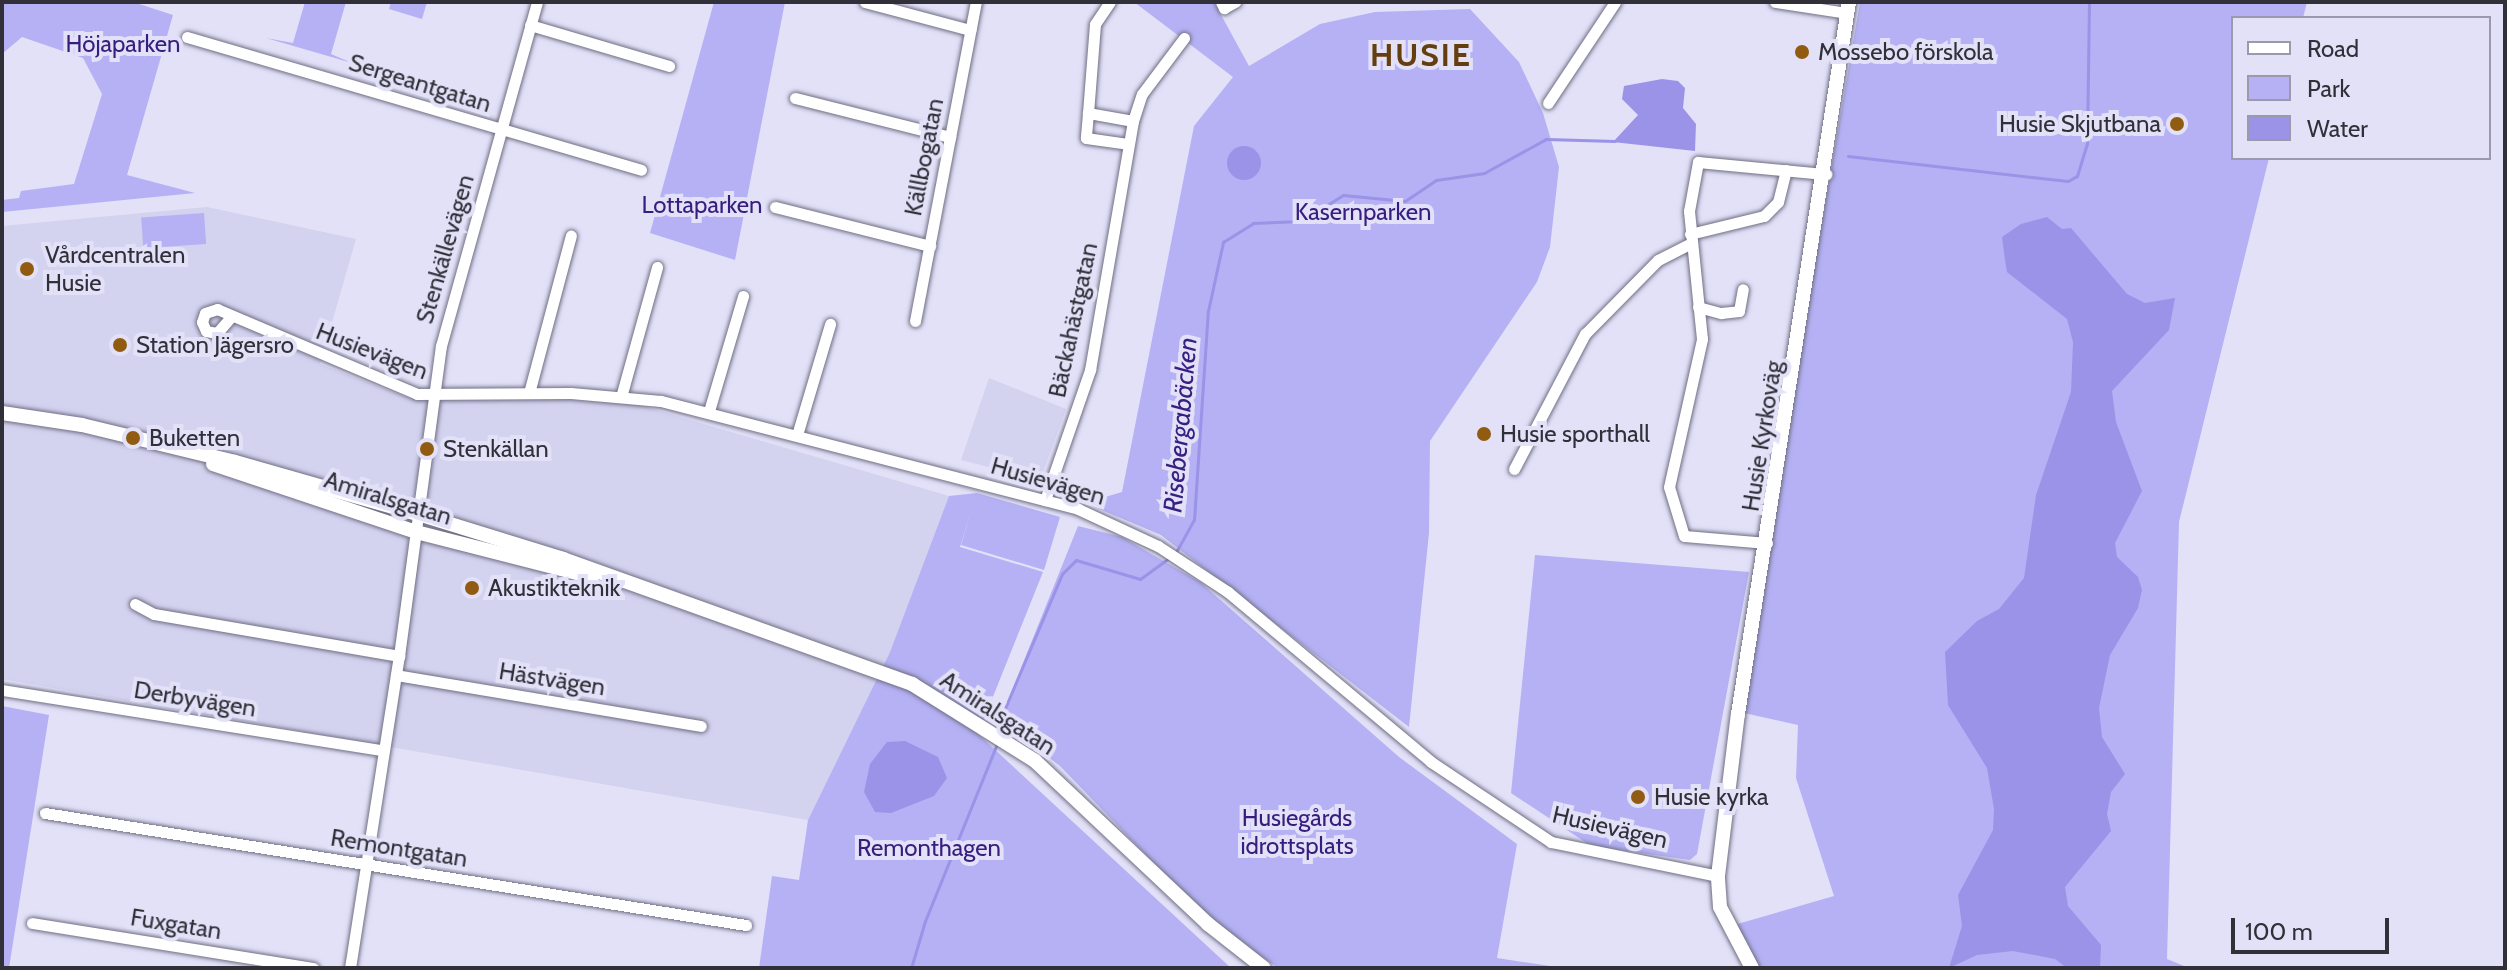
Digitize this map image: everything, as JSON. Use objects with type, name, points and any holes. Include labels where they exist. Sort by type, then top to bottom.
[{"type":"street","name":"Stenkällevägen","points":[[382,750],[399,656],[444,333],[537,2]]},
{"type":"street","points":[[865,2],[970,30]]},
{"type":"street","name":"Källbogatan","points":[[915,321],[976,2]]},
{"type":"street","points":[[1110,2],[1095,24],[1086,138],[1128,144]]},
{"type":"street","points":[[1221,2],[1224,8],[1235,2]]},
{"type":"street","points":[[1548,103],[1615,2]]},
{"type":"street","points":[[1775,2],[1848,8]]},
{"type":"street","name":"Husie Kyrkoväg","points":[[1718,876],[1826,174],[1848,8]]},
{"type":"street","points":[[530,25],[669,66]]},
{"type":"street","name":"Sergeantgatan","points":[[187,37],[641,170]]},
{"type":"street","name":"Bäckahästgatan","points":[[1045,500],[1090,370],[1133,121],[1142,94],[1184,38]]},
{"type":"street","points":[[795,98],[950,137]]},
{"type":"street","points":[[1088,113],[1133,121]]},
{"type":"street","points":[[1767,543],[1684,536],[1669,487],[1702,339],[1690,239],[1698,162],[1826,174]]},
{"type":"street","points":[[1514,469],[1585,334],[1658,260],[1690,239],[1764,216],[1778,202],[1786,170]]},
{"type":"street","points":[[775,207],[930,246]]},
{"type":"street","points":[[529,393],[571,235]]},
{"type":"street","points":[[621,397],[657,267]]},
{"type":"street","points":[[1698,307],[1721,313],[1739,311],[1743,289]]},
{"type":"street","points":[[709,411],[743,296]]},
{"type":"street","name":"Husievägen","points":[[230,318],[433,398],[529,393],[621,397],[709,411],[1045,500],[1113,523],[1187,563],[1492,808],[1551,842],[1718,876]]},
{"type":"street","points":[[797,435],[830,324]]},
{"type":"street","name":"Amiralsgatan","points":[[2,413],[163,445],[418,514],[651,590],[912,684],[978,721],[1059,780],[1208,924],[1264,968]]},
{"type":"street","name":"Amiralsgatan","points":[[163,445],[416,532],[651,590]]},
{"type":"street","points":[[135,604],[154,614],[399,656]]},
{"type":"street","name":"Hästvägen","points":[[396,675],[701,726]]},
{"type":"street","name":"Derbyvägen","points":[[2,690],[382,750]]},
{"type":"street","points":[[350,968],[382,750]]},
{"type":"street","name":"Remontgatan","points":[[45,813],[746,925]]},
{"type":"street","points":[[1718,876],[1720,907],[1752,968]]},
{"type":"street","name":"Fuxgatan","points":[[32,923],[313,968]]},
{"type":"shaded area","points":[[207,207],[356,239],[320,364],[411,399],[543,398],[639,405],[949,496],[890,652],[808,820],[2,679],[2,226]]},
{"type":"shaded area","points":[[989,378],[1066,409],[1040,480],[961,460]]},
{"type":"green space","name":"Höjaparken","points":[[2,2],[133,2],[173,15],[127,175],[195,193],[2,212],[2,200],[19,198],[21,191],[74,184],[102,94],[83,58],[22,37],[2,54]]},
{"type":"green space","points":[[305,2],[346,2],[331,54],[352,63],[266,38],[293,43]]},
{"type":"green space","points":[[391,2],[427,2],[422,19],[389,9]]},
{"type":"green space","name":"Lottaparken","points":[[714,2],[785,2],[735,260],[650,233]]},
{"type":"green space","name":"Kasernparken","points":[[1134,2],[1214,2],[1249,66],[1320,24],[1375,12],[1470,9],[1519,62],[1543,113],[1559,167],[1550,247],[1537,282],[1430,441],[1429,533],[1409,727],[1161,535],[1085,503],[1122,492],[1194,126],[1233,77]]},
{"type":"green space","points":[[1860,2],[2307,2],[2304,16],[2231,16],[2231,160],[2269,160],[2179,522],[2167,959],[2189,968],[1759,968],[1734,925],[1834,896],[1796,778],[1798,725],[1744,713],[1773,507]]},
{"type":"green space","points":[[204,213],[206,244],[143,248],[141,217]]},
{"type":"green space","name":"Remonthagen","points":[[977,493],[1060,517],[1044,570],[961,545],[972,508],[960,547],[1043,572],[978,734],[1231,968],[759,968],[772,876],[799,880],[808,820],[890,652],[949,496]]},
{"type":"green space","name":"Husiegårds idrottsplats","points":[[1078,526],[1122,537],[1200,582],[1399,757],[1517,844],[1497,958],[1563,968],[1278,968],[1210,921],[1060,766],[1000,720]]},
{"type":"green space","points":[[1535,555],[1749,572],[1697,854],[1690,860],[1591,846],[1511,793]]},
{"type":"green space","points":[[2,706],[49,715],[9,968],[2,968]]},
{"type":"water","points":[[1662,79],[1678,81],[1685,88],[1683,108],[1696,124],[1695,151],[1613,142],[1638,115],[1622,99],[1624,86]]},
{"type":"water","points":[[1244,146],[1256,151],[1261,163],[1256,175],[1244,180],[1232,175],[1227,163],[1232,151]]},
{"type":"water","points":[[2047,217],[2062,229],[2071,228],[2127,294],[2145,303],[2175,298],[2169,330],[2112,391],[2116,422],[2142,491],[2115,543],[2117,557],[2138,577],[2142,590],[2138,608],[2110,655],[2099,708],[2102,737],[2125,774],[2111,792],[2107,814],[2111,831],[2065,887],[2068,906],[2101,945],[2100,968],[2067,968],[2055,959],[2013,951],[1977,955],[1949,968],[1962,926],[1958,895],[1993,830],[1994,809],[1987,768],[1948,705],[1945,652],[1977,621],[1999,609],[2024,578],[2036,495],[2071,392],[2073,342],[2067,319],[2007,272],[2005,260],[2002,237],[2021,224]]},
{"type":"water","points":[[905,741],[938,757],[947,778],[934,796],[891,813],[875,812],[864,792],[870,764],[887,742]]},
{"type":"waterway","name":"Risebergabäcken","points":[[1848,156],[2068,181],[2077,176],[2087,144],[2089,2]]},
{"type":"waterway","name":"Risebergabäcken","points":[[1176,552],[1194,520],[1208,311],[1223,242],[1253,223],[1302,221],[1343,195],[1405,201],[1436,180],[1484,173],[1546,139],[1615,141]]},
{"type":"waterway","name":"Risebergabäcken","points":[[1002,733],[1006,725],[1000,720],[1062,574],[1076,560],[1140,579],[1170,557]]},
{"type":"waterway","name":"Risebergabäcken","points":[[911,968],[925,921],[997,744]]},
{"type":"place","name":"Mossebo förskola","points":[[1802,52]]},
{"type":"place","name":"Husie Skjutbana","points":[[2177,124]]},
{"type":"place","name":"Vårdcentralen Husie","points":[[27,269]]},
{"type":"place","name":"Station Jägersro","points":[[120,345]]},
{"type":"place","name":"Husie sporthall","points":[[1484,434]]},
{"type":"place","name":"Buketten","points":[[133,438]]},
{"type":"place","name":"Stenkällan","points":[[427,449]]},
{"type":"place","name":"Akustikteknik","points":[[472,588]]},
{"type":"place","name":"Husie kyrka","points":[[1638,797]]},
{"type":"district","name":"HUSIE","points":[[1421,55]]}]
